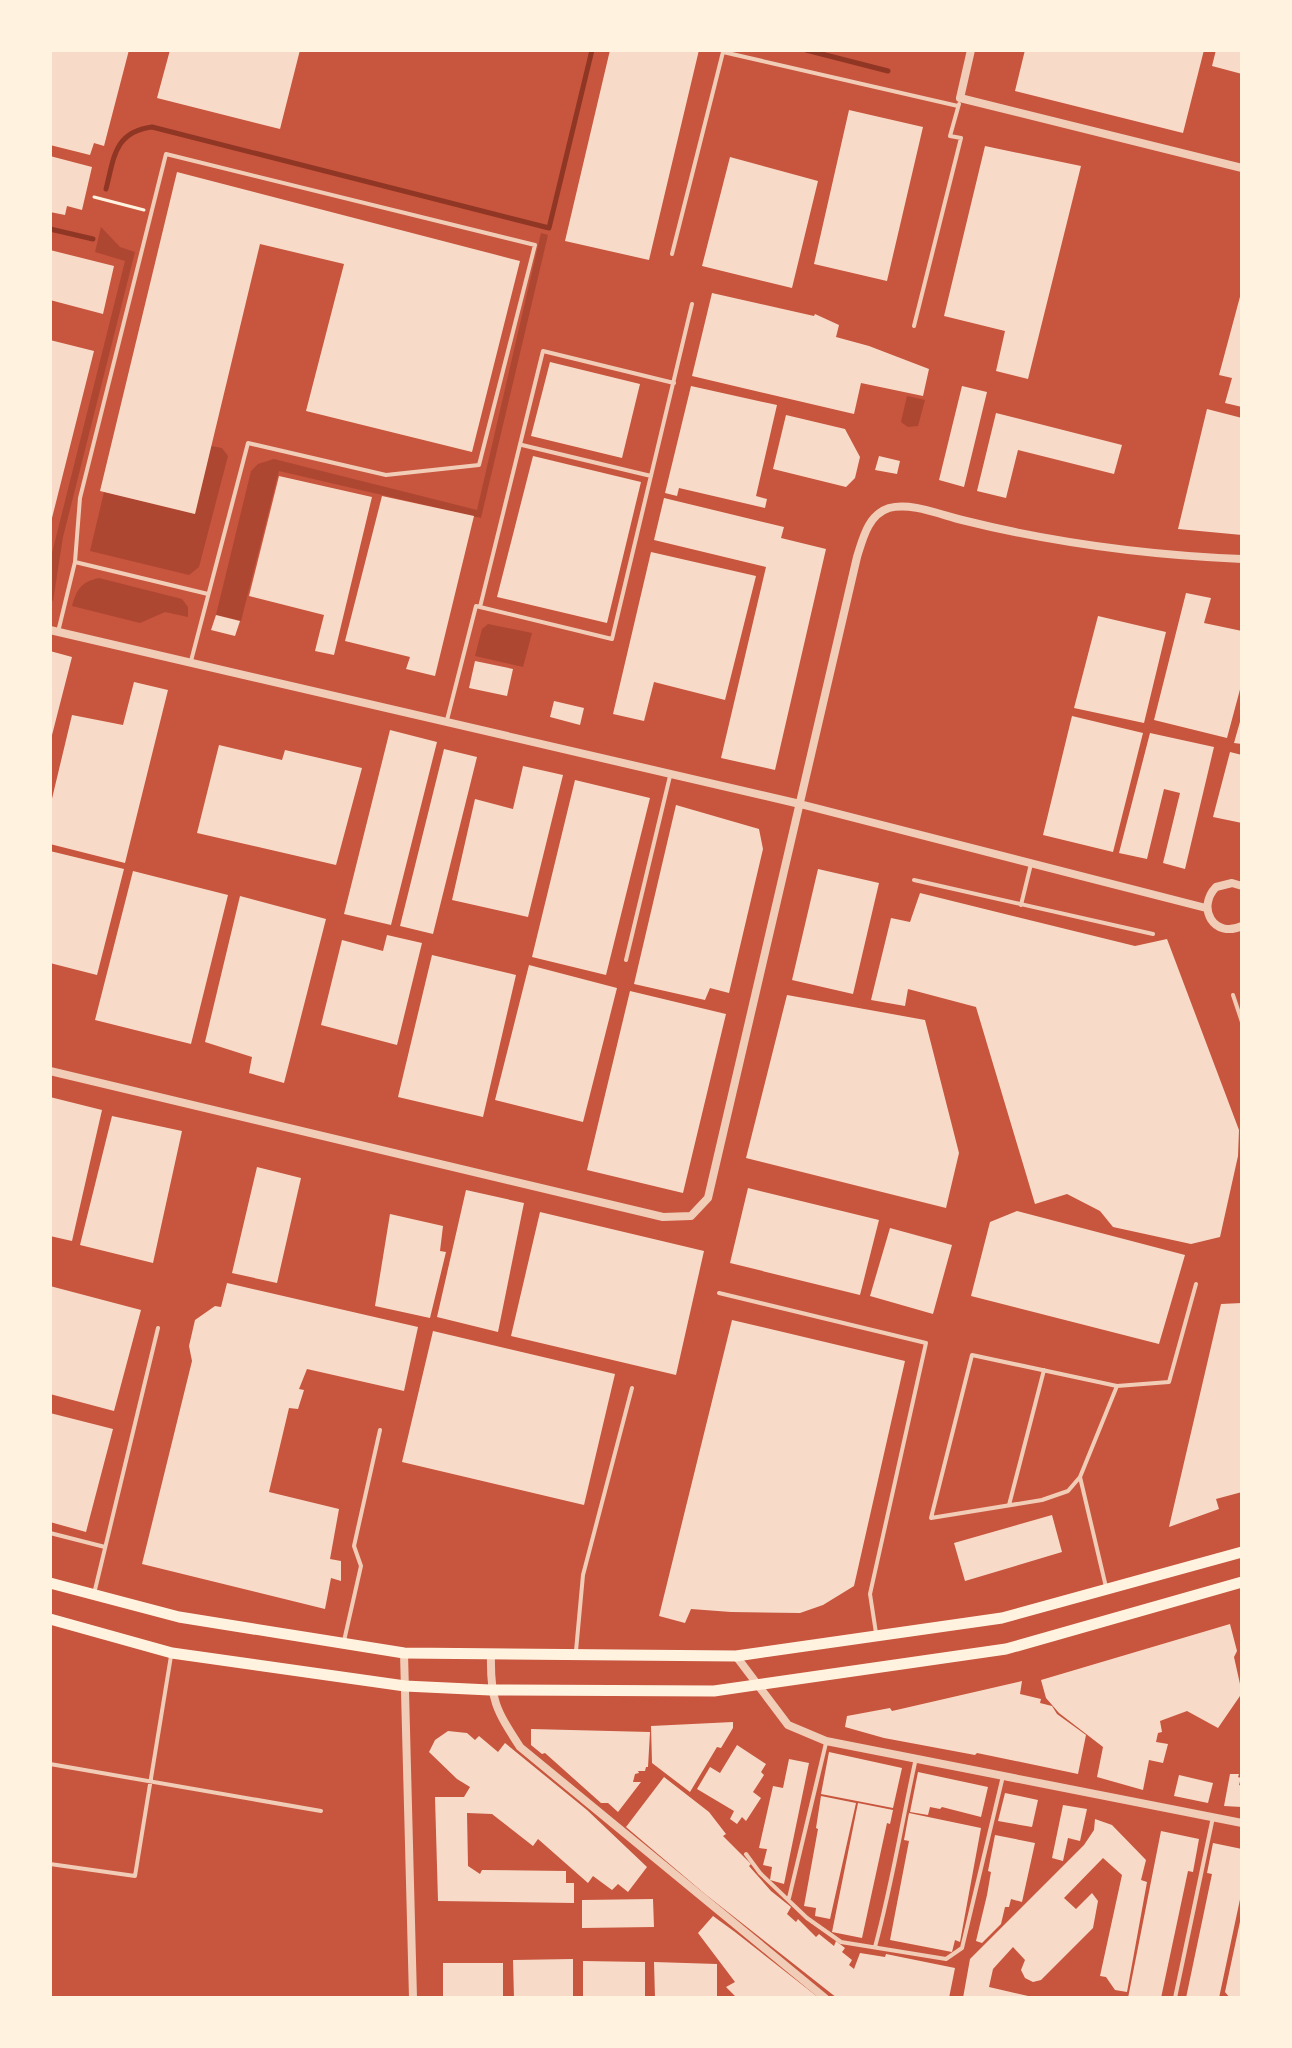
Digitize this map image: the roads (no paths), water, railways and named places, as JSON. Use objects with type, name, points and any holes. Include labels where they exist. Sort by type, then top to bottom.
[{"type":"main road","points":[[50,1583],[179,1617],[404,1653],[736,1656],[1002,1618],[1242,1552]]},
{"type":"main road","points":[[50,1619],[172,1653],[405,1686],[490,1690],[714,1691],[1006,1649],[1242,1582]]},
{"type":"street","points":[[971,50],[959,102],[1242,168]]},
{"type":"street","points":[[50,1071],[663,1217],[691,1216],[708,1198],[857,557],[871,520],[897,506],[910,507],[1021,535],[1172,556],[1242,559]]},
{"type":"street","points":[[54,631],[800,804],[1206,908]]},
{"type":"street","points":[[1242,886],[1232,883],[1216,887],[1207,900],[1206,908],[1208,916],[1218,927],[1232,930],[1242,926]]},
{"type":"street","points":[[404,1653],[413,1998]]},
{"type":"street","points":[[491,1655],[490,1690],[501,1718],[520,1747],[825,1998]]},
{"type":"street","points":[[736,1656],[788,1725],[826,1741],[1242,1823]]},
{"type":"lane","points":[[672,254],[723,52],[959,102],[950,136],[961,138],[914,326]]},
{"type":"lane","points":[[54,631],[75,562],[80,498],[166,154],[535,245],[479,465],[386,475],[248,443],[191,663]]},
{"type":"lane","points":[[446,722],[476,606],[612,639],[692,304]]},
{"type":"lane","points":[[480,607],[543,351],[674,383]]},
{"type":"lane","points":[[522,445],[651,476]]},
{"type":"lane","points":[[75,562],[208,594]]},
{"type":"lane","points":[[626,960],[671,774]]},
{"type":"lane","points":[[1021,905],[1031,863]]},
{"type":"lane","points":[[914,880],[1153,934]]},
{"type":"lane","points":[[1233,995],[1242,1022]]},
{"type":"lane","points":[[1117,1386],[1080,1477],[1068,1491],[1042,1500],[931,1518],[972,1355],[1117,1386],[1169,1382],[1196,1284]]},
{"type":"lane","points":[[719,1293],[926,1343],[870,1594],[876,1636]]},
{"type":"lane","points":[[94,1594],[158,1328]]},
{"type":"lane","points":[[1009,1505],[1044,1370]]},
{"type":"lane","points":[[575,1655],[583,1575],[632,1388]]},
{"type":"lane","points":[[343,1643],[361,1566],[354,1546],[380,1430]]},
{"type":"lane","points":[[1080,1477],[1107,1590]]},
{"type":"lane","points":[[50,1533],[105,1547]]},
{"type":"lane","points":[[50,1864],[135,1876],[172,1653]]},
{"type":"lane","points":[[789,1898],[826,1741]]},
{"type":"lane","points":[[875,1947],[917,1758]]},
{"type":"lane","points":[[50,1764],[321,1811]]},
{"type":"lane","points":[[746,1854],[760,1873],[807,1918],[841,1942],[946,1959],[962,1948],[1003,1776]]},
{"type":"lane","points":[[1175,1998],[1213,1817]]},
{"type":"waterway","points":[[106,189],[114,157],[123,141],[130,134],[152,127],[549,228],[592,50]]},
{"type":"waterway","points":[[806,50],[888,71]]},
{"type":"waterway","points":[[50,229],[93,239]]}]
